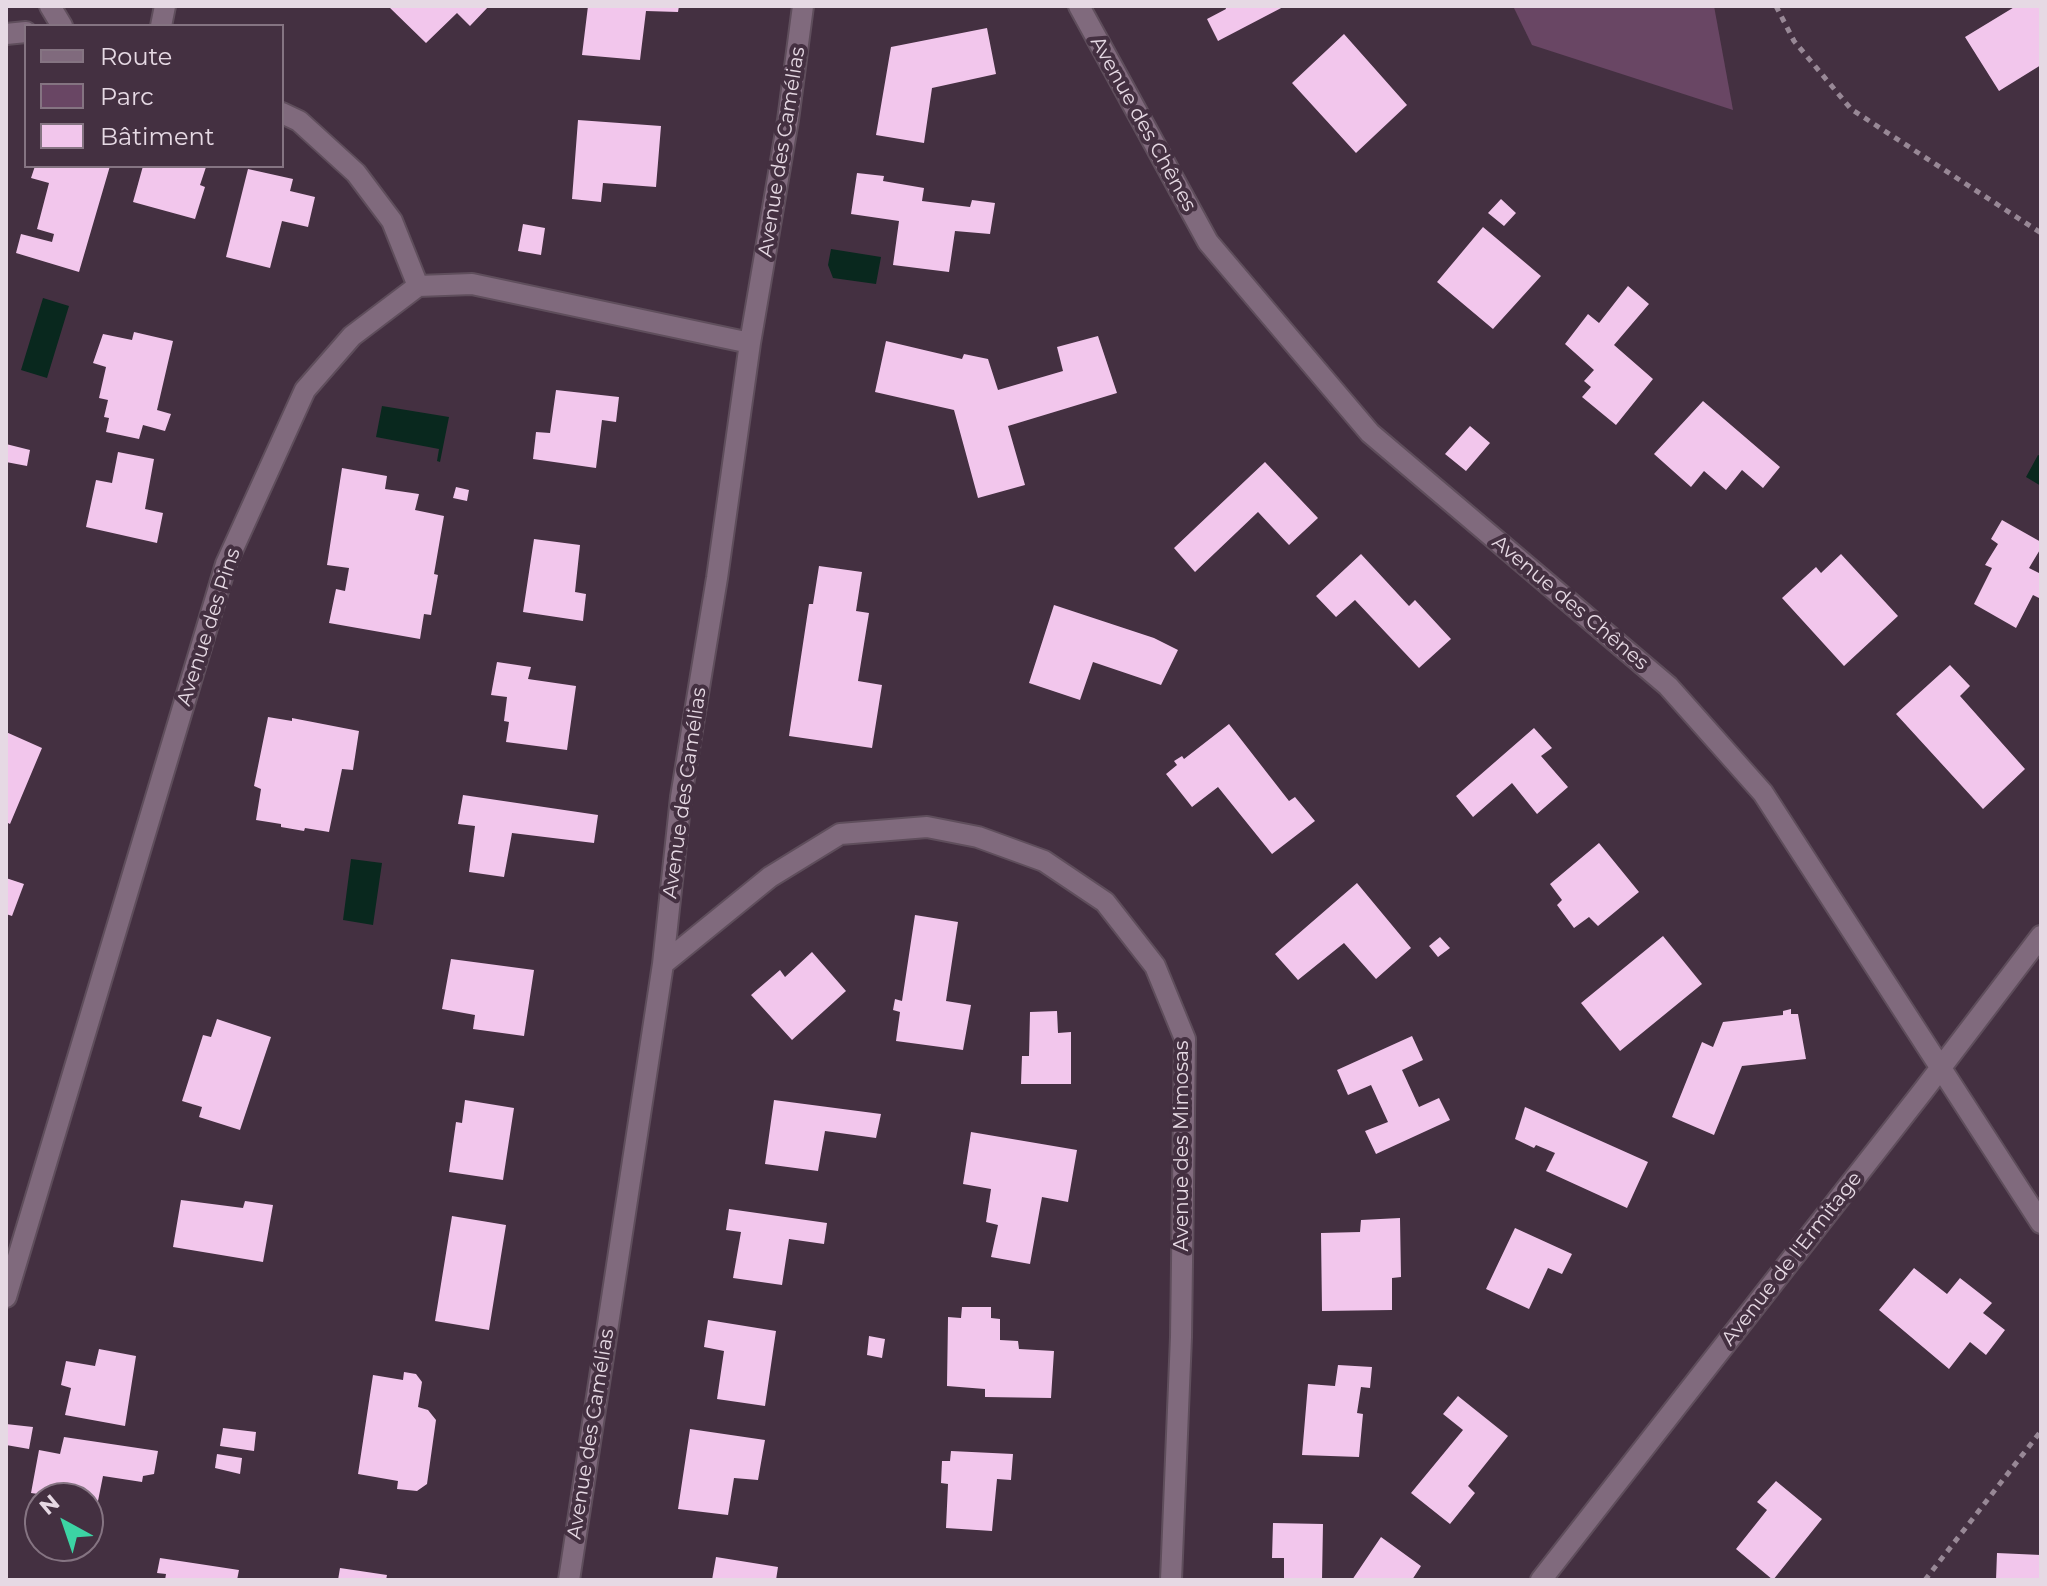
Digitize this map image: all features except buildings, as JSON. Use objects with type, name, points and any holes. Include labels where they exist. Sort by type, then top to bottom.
[{"type":"street","points":[[50,6],[61,24]]},
{"type":"street","name":"Avenue des Camélias","points":[[569,1580],[663,964],[681,797],[717,578],[750,343],[786,135],[803,6]]},
{"type":"street","name":"Avenue des Chênes","points":[[1079,6],[1208,242],[1370,433],[1668,686],[1763,793],[2041,1223]]},
{"type":"street","points":[[284,114],[299,121],[356,173],[392,221],[418,286],[472,284],[750,343]]},
{"type":"street","name":"Avenue des Pins","points":[[6,1297],[226,564],[305,390],[352,336],[418,286]]},
{"type":"street","name":"Avenue des Mimosas","points":[[663,964],[770,877],[840,834],[927,827],[978,837],[1044,861],[1105,902],[1155,966],[1185,1039],[1181,1337],[1171,1580]]},
{"type":"street","name":"Avenue de l'Ermitage","points":[[1541,1580],[2041,936]]},
{"type":"path","points":[[1776,6],[1794,41],[1851,109],[2041,233]]},
{"type":"path","points":[[1925,1580],[2041,1431]]},
{"type":"green space","points":[[1513,6],[1714,6],[1733,110],[1532,45]]},
{"type":"shaded area","points":[[831,249],[881,257],[876,284],[833,278],[828,265]]},
{"type":"shaded area","points":[[43,298],[69,306],[47,378],[21,370]]},
{"type":"shaded area","points":[[382,406],[449,417],[440,462],[437,461],[439,449],[376,437]]},
{"type":"shaded area","points":[[2038,455],[2041,456],[2041,486],[2026,477]]},
{"type":"shaded area","points":[[351,859],[382,863],[373,925],[343,920]]}]
